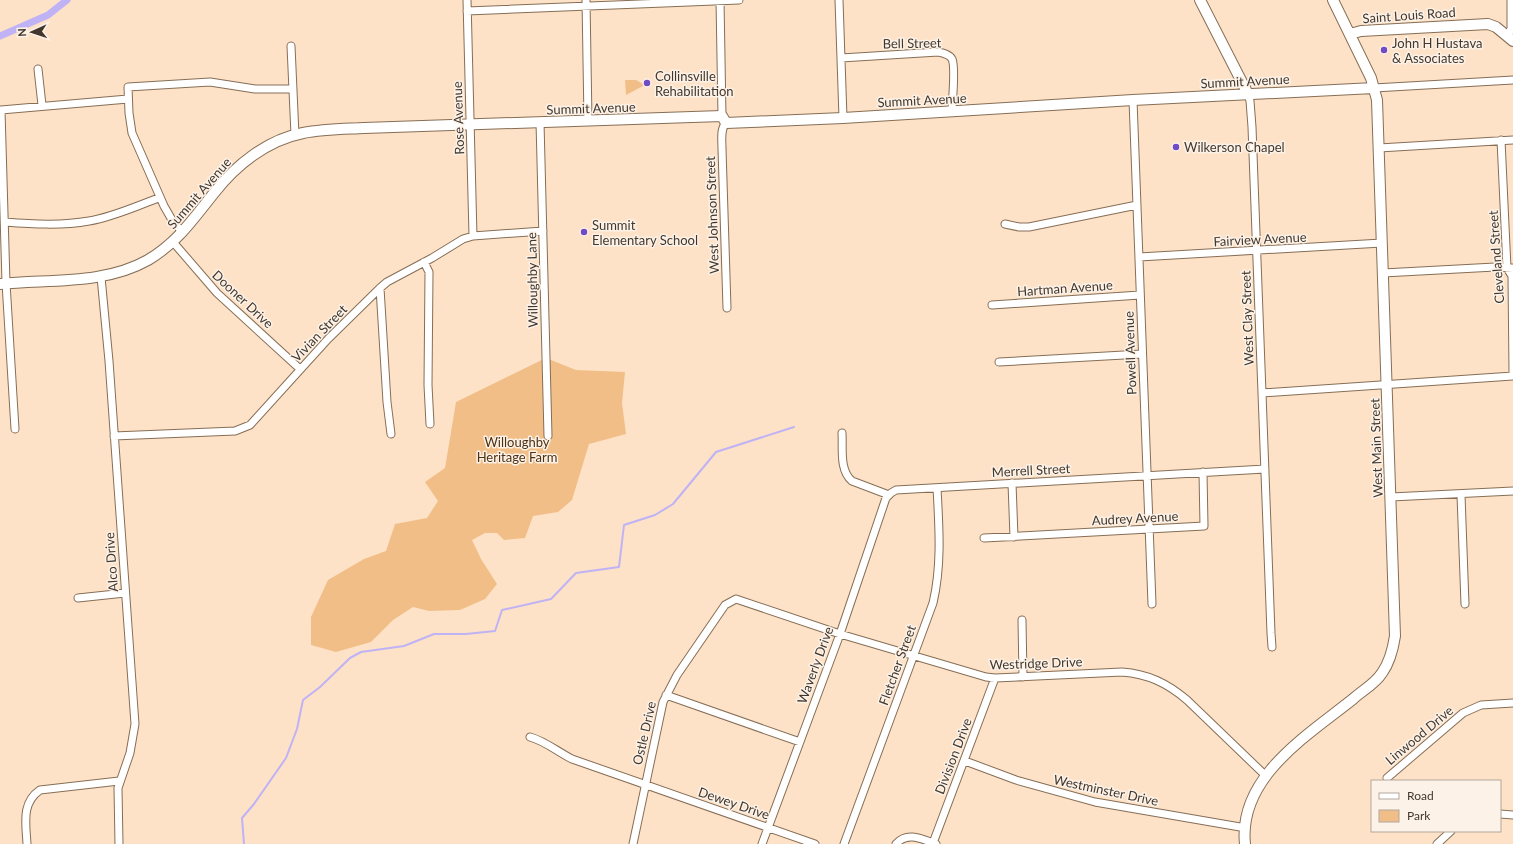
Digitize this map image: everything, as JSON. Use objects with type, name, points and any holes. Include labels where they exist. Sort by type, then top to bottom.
[{"type":"street","name":"Rose Avenue","points":[[467,0],[473,236]]},
{"type":"street","points":[[467,11],[586,3],[739,0]]},
{"type":"street","points":[[839,0],[843,118]]},
{"type":"street","name":"West Clay Street","points":[[1200,0],[1248,94],[1250,101],[1257,251],[1270,633],[1272,647]]},
{"type":"street","name":"West Main Street","points":[[1245,838],[1253,800],[1266,776],[1289,749],[1376,681],[1387,666],[1391,657],[1395,636],[1377,100],[1371,78],[1333,0]]},
{"type":"street","points":[[1511,0],[1511,39]]},
{"type":"street","name":"West Johnson Street","points":[[720,1],[724,120],[722,130],[722,149],[727,308]]},
{"type":"street","points":[[586,3],[588,121]]},
{"type":"street","name":"Saint Louis Road","points":[[1350,34],[1362,31],[1488,24],[1511,39]]},
{"type":"street","points":[[291,46],[295,135]]},
{"type":"street","name":"Bell Street","points":[[841,58],[938,52],[946,54],[952,59],[954,70],[952,111]]},
{"type":"street","points":[[38,68],[42,105]]},
{"type":"street","points":[[1374,88],[1513,80]]},
{"type":"street","points":[[183,233],[172,220],[159,198],[132,134],[129,113],[128,87],[210,82],[254,89],[292,89]]},
{"type":"street","name":"Summit Avenue","points":[[3,284],[101,277],[133,267],[148,260],[183,233],[215,192],[245,162],[267,147],[295,135],[319,131],[540,122],[843,118],[1133,100],[1374,88]]},
{"type":"street","points":[[15,429],[3,284],[5,222],[1,110],[42,105],[128,99]]},
{"type":"street","name":"Powell Avenue","points":[[1133,100],[1152,604]]},
{"type":"street","name":"Willoughby Lane","points":[[540,122],[548,436]]},
{"type":"street","name":"Cleveland Street","points":[[1501,140],[1510,268],[1512,276],[1513,372]]},
{"type":"street","points":[[1379,148],[1513,140]]},
{"type":"street","points":[[5,222],[46,224],[88,222],[159,198]]},
{"type":"street","points":[[1005,224],[1019,227],[1029,227],[1136,205]]},
{"type":"street","name":"Vivian Street","points":[[114,436],[243,429],[250,425],[300,369],[387,282],[463,239],[473,236],[543,231]]},
{"type":"street","name":"Dooner Drive","points":[[173,242],[207,283],[300,369]]},
{"type":"street","name":"Fairview Avenue","points":[[1139,257],[1382,243]]},
{"type":"street","points":[[424,262],[429,272],[428,377],[430,424]]},
{"type":"street","points":[[1383,273],[1510,268]]},
{"type":"street","name":"Alco Drive","points":[[101,277],[109,361],[125,593],[136,724],[130,753],[119,781],[118,788],[119,844]]},
{"type":"street","points":[[380,288],[387,402],[391,434]]},
{"type":"street","name":"Hartman Avenue","points":[[992,305],[1140,295]]},
{"type":"street","points":[[999,362],[1142,354]]},
{"type":"street","points":[[1262,393],[1387,386],[1513,376]]},
{"type":"street","points":[[842,433],[844,469],[848,477],[852,481],[889,495]]},
{"type":"street","name":"Merrell Street","points":[[889,495],[896,490],[1264,469]]},
{"type":"street","name":"Audrey Avenue","points":[[984,538],[1204,526],[1202,472]]},
{"type":"street","points":[[1012,483],[1014,537]]},
{"type":"street","name":"Fletcher Street","points":[[844,844],[933,603],[939,572],[938,488]]},
{"type":"street","points":[[1391,497],[1461,495],[1513,491]]},
{"type":"street","name":"Waverly Drive","points":[[762,844],[840,634],[886,498],[889,495]]},
{"type":"street","points":[[1461,495],[1465,604]]},
{"type":"street","points":[[78,598],[125,593]]},
{"type":"street","name":"Westridge Drive","points":[[733,600],[736,599],[753,604],[840,634],[980,676],[995,678],[1122,672],[1154,678],[1187,700],[1266,776]]},
{"type":"street","name":"Ostle Drive","points":[[633,844],[658,719],[666,695],[677,675],[725,605],[733,600]]},
{"type":"street","points":[[1022,620],[1023,677]]},
{"type":"street","name":"Division Drive","points":[[934,843],[995,678]]},
{"type":"street","points":[[666,695],[800,742]]},
{"type":"street","name":"Linwood Drive","points":[[1387,778],[1463,713],[1481,705],[1513,703]]},
{"type":"street","name":"Dewey Drive","points":[[530,737],[540,740],[572,759],[815,844]]},
{"type":"street","name":"Westminster Drive","points":[[965,761],[1016,780],[1095,802],[1245,838]]},
{"type":"street","points":[[27,844],[26,810],[30,799],[40,790],[119,781]]},
{"type":"street","points":[[1501,814],[1513,814]]},
{"type":"street","points":[[1437,844],[1450,832]]},
{"type":"street","points":[[896,844],[908,836],[913,836],[934,843]]},
{"type":"green space","points":[[625,80],[636,80],[645,85],[626,95]]},
{"type":"green space","name":"Willoughby Heritage Farm","points":[[546,358],[576,370],[625,372],[622,403],[626,434],[589,444],[572,500],[558,512],[533,516],[525,538],[504,540],[497,533],[485,533],[472,540],[481,559],[497,584],[485,599],[460,610],[429,611],[413,607],[393,620],[371,642],[336,652],[311,645],[311,617],[328,580],[364,559],[386,551],[395,524],[427,518],[438,501],[425,482],[445,468],[456,402]]},
{"type":"waterway","points":[[0,36],[48,15],[67,0]]},
{"type":"waterway","points":[[244,844],[242,818],[254,804],[286,758],[297,729],[303,700],[320,687],[350,658],[361,652],[404,646],[434,634],[466,634],[495,631],[502,610],[551,599],[576,573],[619,567],[624,525],[655,515],[673,504],[716,452],[794,427]]},
{"type":"place","name":"John H Hustava & Associates","points":[[1384,50]]},
{"type":"place","name":"Collinsville Rehabilitation","points":[[647,83]]},
{"type":"place","name":"Wilkerson Chapel","points":[[1176,147]]},
{"type":"place","name":"Summit Elementary School","points":[[584,232]]}]
